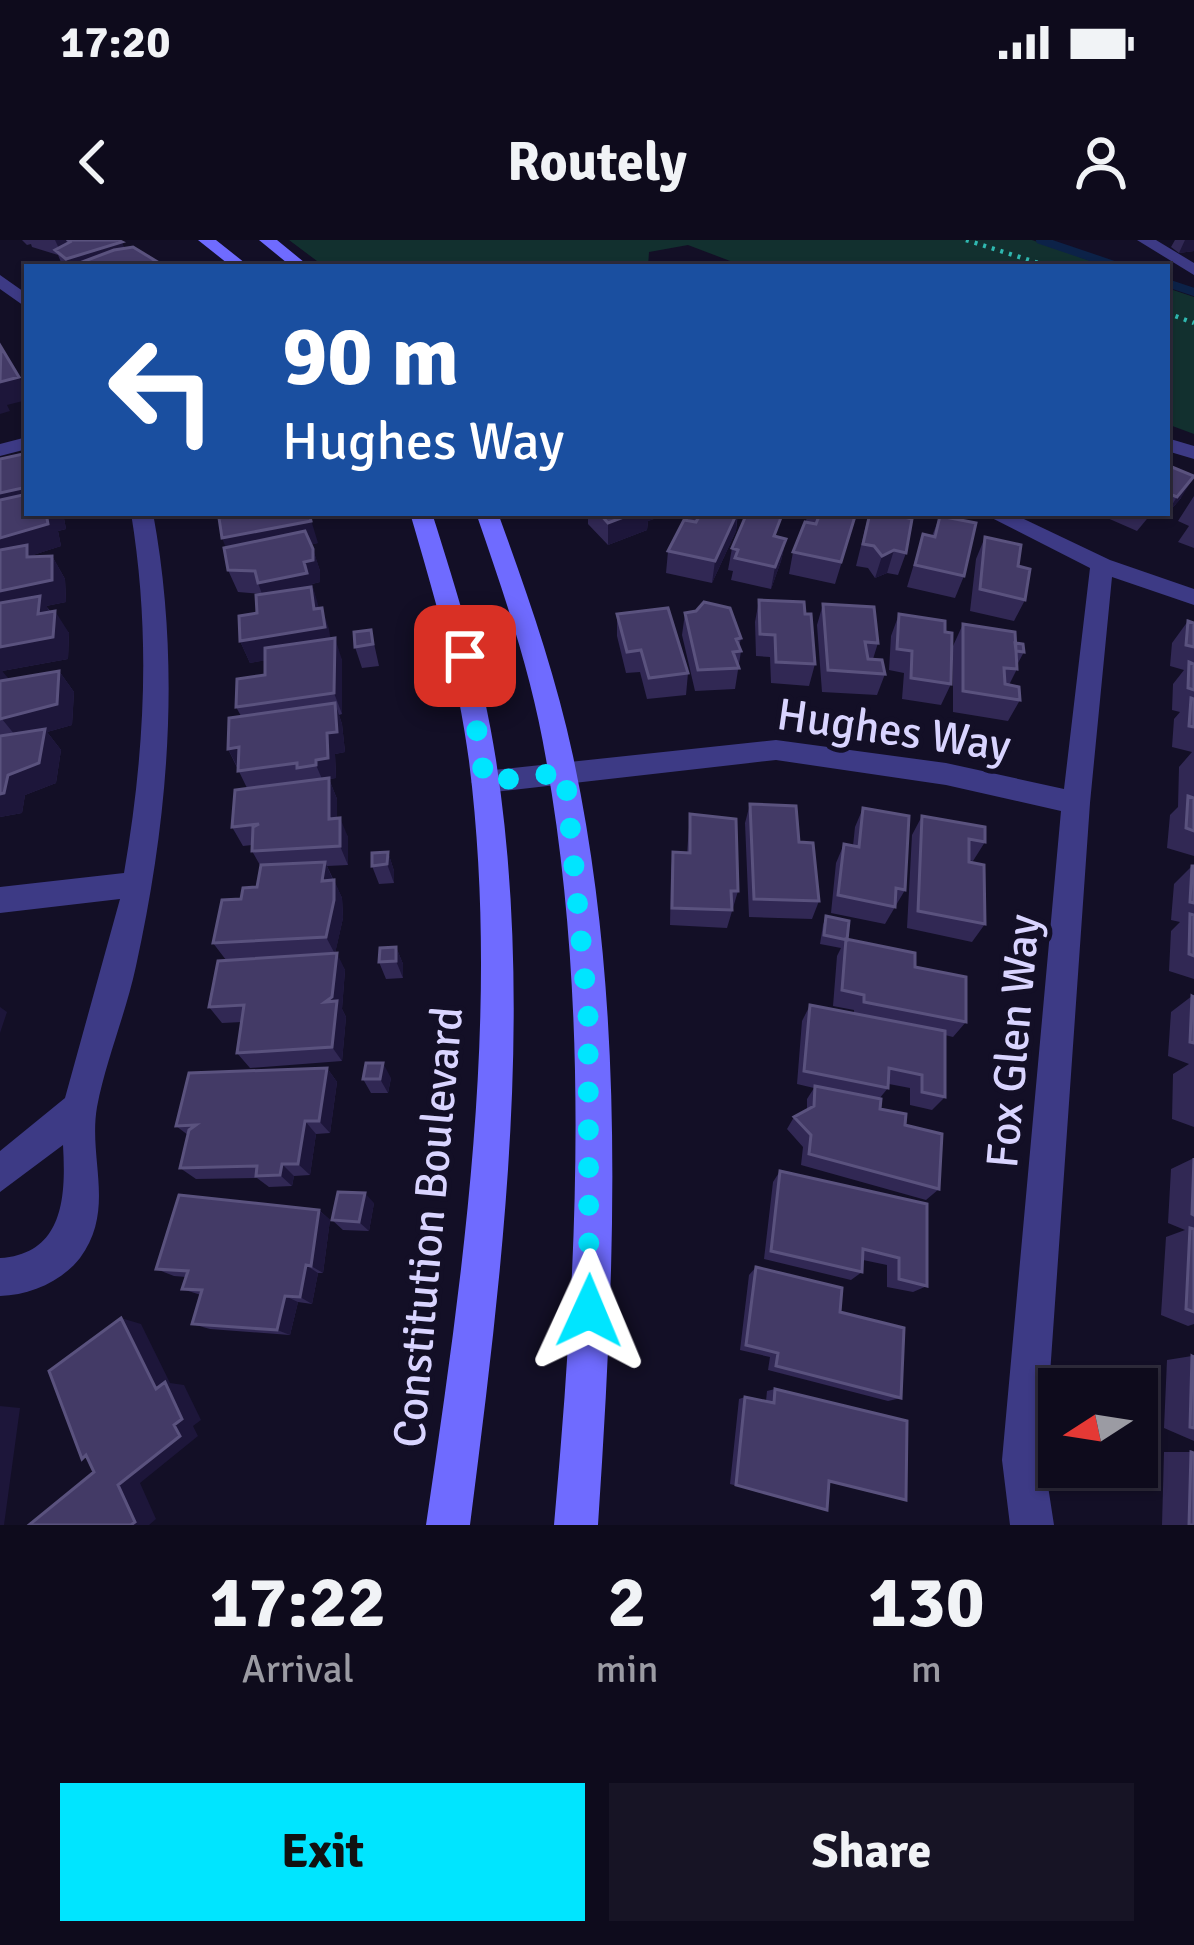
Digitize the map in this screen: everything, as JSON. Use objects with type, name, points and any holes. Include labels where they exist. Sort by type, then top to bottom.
[{"type":"main road","points":[[206,240],[238,264]]},
{"type":"main road","points":[[267,240],[298,264]]},
{"type":"main road","name":"Constitution Boulevard","points":[[423,516],[455,611],[476,700],[493,878],[495,1100],[476,1327],[448,1525]]},
{"type":"main road","points":[[488,516],[537,647],[565,772],[579,882],[592,1170],[587,1405],[576,1525]]},
{"type":"street","points":[[1145,240],[1194,271]]},
{"type":"street","points":[[0,1277],[43,1265],[77,1230],[86,1189],[79,1109],[118,984],[136,884],[156,664],[154,586],[142,516]]},
{"type":"street","points":[[999,516],[1102,565],[1194,597]]},
{"type":"street","name":"Fox Glen Way","points":[[1032,1525],[1023,1460],[1076,803],[1102,565]]},
{"type":"street","name":"Hughes Way","points":[[485,782],[749,752],[799,751],[946,774],[1076,803]]},
{"type":"street","points":[[0,900],[136,884]]},
{"type":"street","points":[[0,1174],[79,1109]]},
{"type":"path","points":[[966,240],[1042,264]]},
{"type":"green space","points":[[289,240],[1032,240],[1100,264],[738,264],[688,245],[649,252],[648,264],[321,264]]},
{"type":"green space","points":[[1170,289],[1194,297],[1194,434],[1170,425]]},
{"type":"building","points":[[68,240],[122,242],[66,259],[55,250]]},
{"type":"building","points":[[133,247],[156,261],[82,262]]},
{"type":"building","points":[[1,347],[19,377],[0,382]]},
{"type":"building","points":[[23,454],[24,488],[0,493],[0,459]]},
{"type":"building","points":[[1170,466],[1194,476],[1177,497],[1170,494]]},
{"type":"building","points":[[24,495],[24,516],[47,516],[48,524],[0,538],[0,500]]},
{"type":"building","points":[[310,516],[311,521],[222,538],[219,518]]},
{"type":"building","points":[[699,516],[736,516],[715,561],[668,551],[684,520],[696,522]]},
{"type":"building","points":[[746,516],[782,516],[774,536],[786,539],[775,567],[735,558],[738,550],[732,548]]},
{"type":"building","points":[[819,516],[855,516],[841,562],[793,552],[805,522],[816,524]]},
{"type":"building","points":[[869,516],[912,519],[906,553],[894,550],[882,556],[874,546],[863,544]]},
{"type":"building","points":[[940,516],[976,523],[964,576],[915,565],[923,534],[935,537]]},
{"type":"building","points":[[305,531],[313,549],[313,560],[304,562],[307,573],[258,583],[255,571],[228,570],[224,548]]},
{"type":"building","points":[[985,537],[1021,545],[1018,566],[1030,569],[1025,600],[980,589]]},
{"type":"building","points":[[27,545],[27,557],[52,556],[52,580],[0,591],[0,550]]},
{"type":"building","points":[[311,587],[314,609],[322,608],[325,627],[240,641],[239,616],[257,613],[256,595]]},
{"type":"building","points":[[40,596],[38,614],[55,611],[53,637],[0,647],[0,603]]},
{"type":"building","points":[[759,600],[804,602],[805,614],[811,614],[815,664],[776,662],[775,635],[760,634]]},
{"type":"building","points":[[704,602],[730,608],[741,638],[736,639],[741,651],[733,652],[739,668],[698,670],[685,613],[696,611]]},
{"type":"building","points":[[823,604],[874,607],[878,643],[865,642],[868,659],[882,660],[885,674],[828,670]]},
{"type":"building","points":[[668,608],[688,673],[649,678],[641,650],[627,652],[617,614]]},
{"type":"building","points":[[899,614],[945,621],[945,632],[952,633],[951,684],[911,678],[912,651],[897,649]]},
{"type":"building","points":[[1188,621],[1194,623],[1194,647],[1186,645]]},
{"type":"building","points":[[963,624],[1015,632],[1017,669],[1004,668],[1005,684],[1019,687],[1020,700],[963,691]]},
{"type":"building","points":[[371,630],[373,644],[355,647],[354,632]]},
{"type":"building","points":[[335,638],[334,693],[236,707],[237,679],[265,675],[265,648]]},
{"type":"building","points":[[1189,662],[1194,664],[1194,690],[1188,688]]},
{"type":"building","points":[[59,671],[57,704],[0,719],[0,681]]},
{"type":"building","points":[[1194,699],[1194,727],[1189,726]]},
{"type":"building","points":[[335,703],[337,732],[327,733],[328,758],[297,768],[297,763],[238,771],[239,747],[228,749],[229,718]]},
{"type":"building","points":[[45,729],[39,763],[8,775],[0,794],[0,736]]},
{"type":"building","points":[[329,778],[329,819],[340,818],[340,846],[252,851],[253,827],[259,824],[232,827],[235,790]]},
{"type":"building","points":[[1188,796],[1194,798],[1194,831],[1186,828]]},
{"type":"building","points":[[750,804],[796,806],[799,842],[813,843],[819,901],[754,899]]},
{"type":"building","points":[[863,808],[909,816],[905,890],[896,888],[895,907],[838,895],[844,844],[859,847]]},
{"type":"building","points":[[690,814],[736,819],[738,891],[731,891],[732,910],[672,908],[673,852],[690,853]]},
{"type":"building","points":[[922,816],[985,827],[985,842],[969,839],[969,862],[984,865],[985,924],[918,911]]},
{"type":"building","points":[[388,852],[387,864],[372,866],[372,853]]},
{"type":"building","points":[[325,862],[322,881],[334,880],[326,937],[213,943],[222,900],[241,899],[243,888],[257,887],[261,865]]},
{"type":"building","points":[[1194,866],[1194,903],[1190,902]]},
{"type":"building","points":[[1190,914],[1194,915],[1194,956],[1189,954]]},
{"type":"building","points":[[826,916],[849,921],[847,940],[824,935]]},
{"type":"building","points":[[846,939],[915,953],[915,967],[966,977],[966,1022],[864,1002],[864,995],[842,990]]},
{"type":"building","points":[[396,947],[396,961],[379,962],[380,948]]},
{"type":"building","points":[[337,953],[332,997],[325,1002],[337,1001],[332,1047],[237,1053],[244,1005],[209,1007],[218,961]]},
{"type":"building","points":[[1194,997],[1194,1043],[1190,1042]]},
{"type":"building","points":[[810,1005],[945,1031],[945,1097],[922,1092],[922,1075],[889,1068],[888,1088],[804,1071]]},
{"type":"building","points":[[366,1063],[383,1063],[380,1079],[363,1079]]},
{"type":"building","points":[[327,1068],[319,1121],[305,1121],[298,1164],[282,1164],[280,1175],[256,1176],[257,1166],[180,1168],[189,1130],[196,1125],[176,1126],[189,1073]]},
{"type":"building","points":[[815,1086],[881,1099],[880,1109],[906,1114],[905,1125],[942,1134],[939,1189],[809,1154],[811,1135],[794,1117],[814,1106]]},
{"type":"building","points":[[780,1171],[927,1204],[927,1286],[899,1279],[899,1258],[863,1249],[862,1272],[771,1251]]},
{"type":"building","points":[[338,1192],[365,1193],[359,1222],[332,1220]]},
{"type":"building","points":[[179,1195],[319,1210],[311,1266],[306,1265],[300,1297],[285,1296],[277,1330],[192,1324],[202,1290],[182,1289],[188,1271],[156,1269]]},
{"type":"building","points":[[1190,1228],[1194,1229],[1194,1312],[1186,1309]]},
{"type":"building","points":[[756,1267],[842,1288],[840,1312],[904,1328],[901,1398],[776,1366],[778,1353],[746,1345]]},
{"type":"building","points":[[121,1318],[156,1389],[165,1382],[182,1419],[174,1425],[180,1436],[118,1485],[135,1522],[131,1525],[29,1525],[94,1472],[86,1455],[82,1459],[49,1371]]},
{"type":"building","points":[[1194,1357],[1194,1428],[1190,1427]]},
{"type":"building","points":[[775,1389],[907,1421],[906,1500],[829,1481],[827,1510],[736,1485],[745,1397],[774,1403]]},
{"type":"building","points":[[1194,1453],[1194,1525],[1189,1525]]},
{"type":"waterway","points":[[1040,240],[1111,264]]},
{"type":"waterway","points":[[1170,284],[1194,292]]},
{"type":"route","points":[[465,656],[476,700],[485,782],[565,772],[588,1014],[589,1311]]}]
